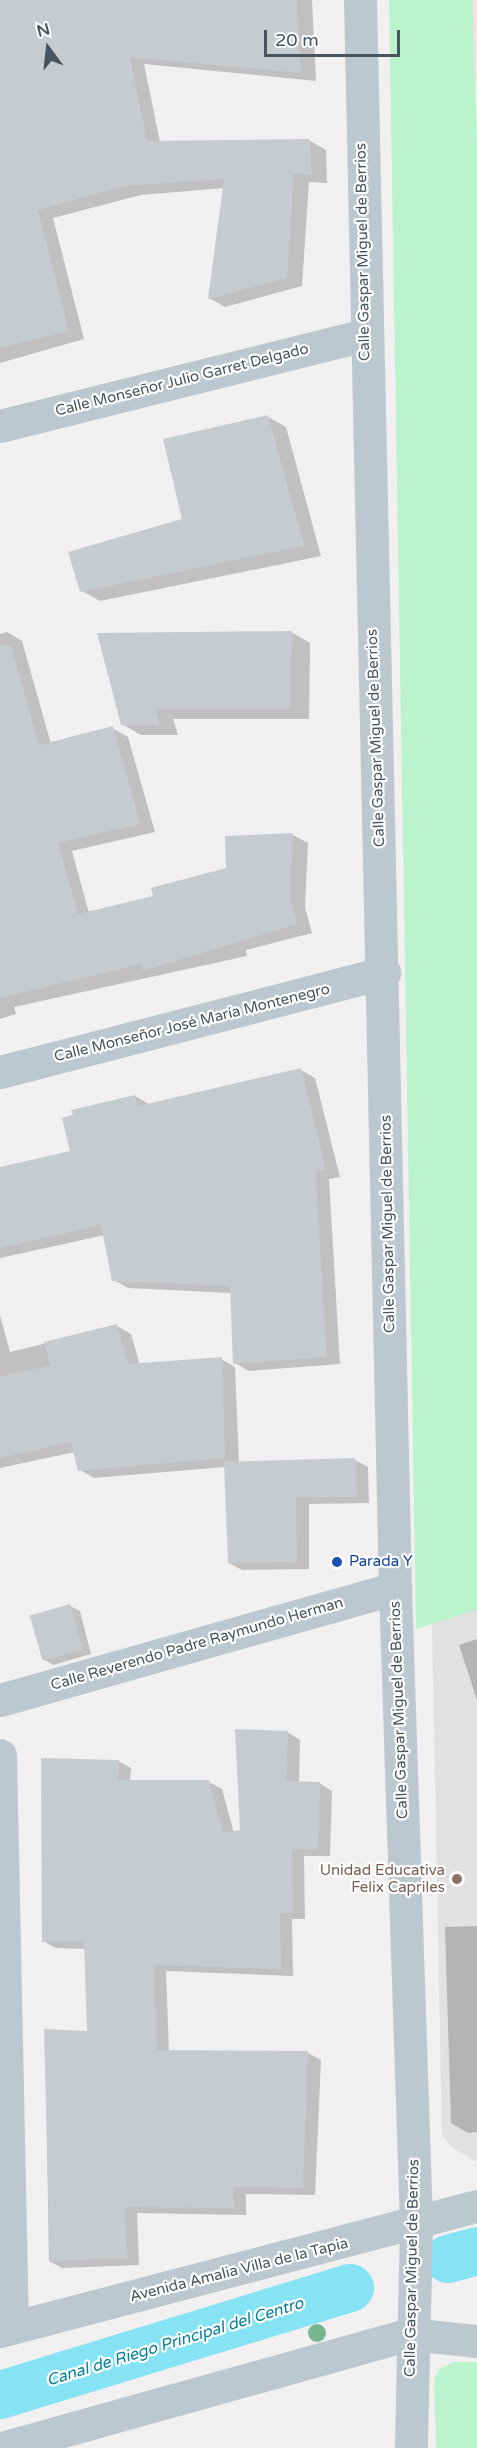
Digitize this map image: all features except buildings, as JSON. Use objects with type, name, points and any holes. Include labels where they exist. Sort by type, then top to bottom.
[{"type":"street","name":"Calle Gaspar Miguel de Berrios","points":[[360,0],[364,335],[384,973],[395,1588],[416,2224],[410,2334],[411,2448]]},
{"type":"street","name":"Calle Monseñor Julio Garret Delgado","points":[[0,426],[364,335]]},
{"type":"street","name":"Calle Monseñor José María Montenegro","points":[[0,1072],[384,973]]},
{"type":"street","name":"Calle Reverendo Padre Raymundo Herman","points":[[0,1700],[395,1588]]},
{"type":"street","points":[[0,1755],[6,2330]]},
{"type":"street","name":"Avenida Amalia Villa de la Tapia","points":[[6,2330],[416,2224],[477,2206]]},
{"type":"street","points":[[9,2447],[410,2334],[477,2341]]},
{"type":"shaded area","points":[[473,0],[477,0],[477,80],[475,80]]},
{"type":"shaded area","name":"Unidad Educativa Felix Capriles","points":[[477,1610],[477,2162],[451,2147],[442,2134],[432,1623]]},
{"type":"green space","points":[[389,0],[473,0],[477,144],[477,1610],[416,1629]]},
{"type":"green space","points":[[454,2362],[477,2362],[477,2448],[436,2448],[434,2380],[439,2369]]},
{"type":"waterway","name":"Canal de Riego Principal del Centro","points":[[448,2259],[477,2251]]},
{"type":"waterway","name":"Canal de Riego Principal del Centro","points":[[0,2395],[350,2288]]},
{"type":"place","name":"Parada Y","points":[[337,1562]]},
{"type":"place","name":"Unidad Educativa Felix Capriles","points":[[457,1879]]}]
